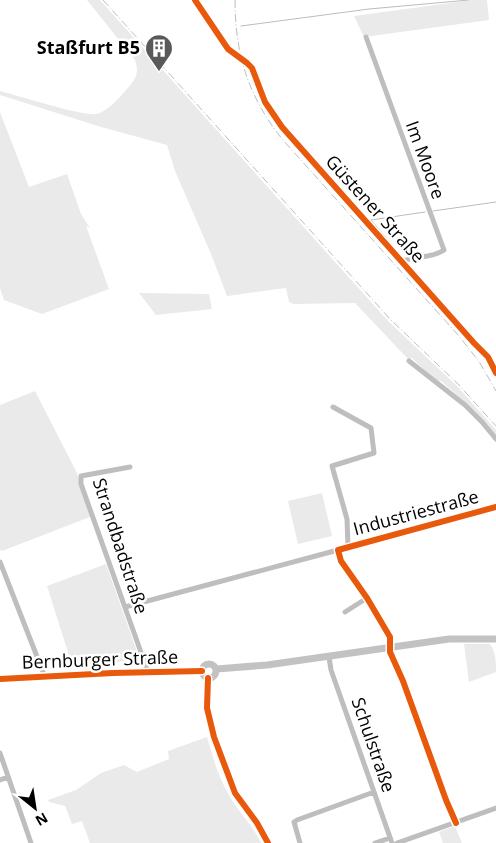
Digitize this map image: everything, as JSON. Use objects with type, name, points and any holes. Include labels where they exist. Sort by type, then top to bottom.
[{"type":"main road","points":[[217,670],[390,649],[449,639],[496,639]]},
{"type":"main road","points":[[217,670],[213,664],[209,663],[205,665],[202,671],[208,678],[207,708],[214,737],[236,793],[257,823],[268,843]]},
{"type":"main road","points":[[208,678],[215,676],[217,670]]},
{"type":"main road","name":"Bernburger Straße","points":[[0,679],[202,671]]},
{"type":"street","name":"Güstener Straße","points":[[195,0],[228,49],[252,68],[265,102],[282,127],[401,262],[485,353],[496,374]]},
{"type":"street","name":"Im Moore","points":[[366,37],[444,250],[438,255],[410,258],[401,262]]},
{"type":"street","points":[[409,361],[465,405],[496,439]]},
{"type":"street","name":"Industriestraße","points":[[333,406],[371,428],[374,453],[332,466],[348,519],[348,547]]},
{"type":"street","name":"Strandbadstraße","points":[[130,467],[81,476],[81,484],[148,672]]},
{"type":"street","name":"Industriestraße","points":[[125,607],[496,507]]},
{"type":"street","name":"Industriestraße","points":[[338,550],[341,561],[367,598],[390,637],[390,649],[456,823]]},
{"type":"street","points":[[0,562],[45,676]]},
{"type":"street","points":[[345,612],[367,598]]},
{"type":"street","name":"Schulstraße","points":[[329,656],[331,670],[391,840]]},
{"type":"street","points":[[0,753],[31,843]]},
{"type":"street","points":[[0,780],[8,777]]},
{"type":"street","points":[[300,843],[294,826],[296,820],[374,792]]},
{"type":"street","points":[[397,843],[496,808]]},
{"type":"street","points":[[375,843],[391,840]]},
{"type":"shaded area","points":[[87,0],[100,0],[388,321],[457,386],[496,430],[496,436],[466,403],[441,381],[436,381],[412,358],[408,359],[355,303],[293,304],[289,302],[286,288],[227,296],[175,171],[167,145],[101,127],[0,95],[0,91],[90,114],[101,112],[120,97],[136,76],[135,60]]},
{"type":"shaded area","points":[[472,0],[487,0],[489,20],[364,37],[354,16]]},
{"type":"shaded area","points":[[0,112],[29,187],[67,174],[81,214],[90,228],[86,226],[109,289],[42,314],[4,300],[0,288]]},
{"type":"shaded area","points":[[139,293],[209,294],[212,309],[156,315]]},
{"type":"shaded area","points":[[35,391],[77,473],[90,517],[2,551],[0,550],[0,405]]},
{"type":"shaded area","points":[[322,493],[332,536],[298,544],[288,501]]},
{"type":"shaded area","points":[[106,564],[140,660],[72,665],[47,586]]},
{"type":"shaded area","points":[[464,644],[490,644],[495,654],[496,672],[469,682]]},
{"type":"shaded area","points":[[207,737],[225,788],[261,843],[90,843],[82,821],[72,824],[65,806],[49,802],[48,800],[76,790],[101,773],[124,765],[137,772],[169,759],[168,751]]},
{"type":"shaded area","points":[[455,826],[462,843],[443,843],[439,832]]},
{"type":"waterway","points":[[241,26],[369,9],[469,0]]},
{"type":"waterway","points":[[433,211],[496,202]]},
{"type":"waterway","points":[[393,246],[371,220],[425,212]]},
{"type":"railway","points":[[103,0],[390,319],[458,384],[496,426]]},
{"type":"railway","points":[[235,0],[238,38],[246,74],[260,107],[270,123],[282,139],[459,336],[480,363],[496,391]]},
{"type":"cycle path","points":[[195,0],[228,49],[252,68],[265,102],[282,127],[488,357],[496,373]]},
{"type":"cycle path","points":[[456,823],[403,681],[390,652],[390,637],[367,598],[341,561],[338,550],[496,507]]},
{"type":"cycle path","points":[[0,679],[113,673],[202,671]]},
{"type":"cycle path","points":[[208,678],[207,708],[214,737],[235,793],[257,823],[268,843]]},
{"type":"place","name":"Staßfurt B5","points":[[159,72]]}]
